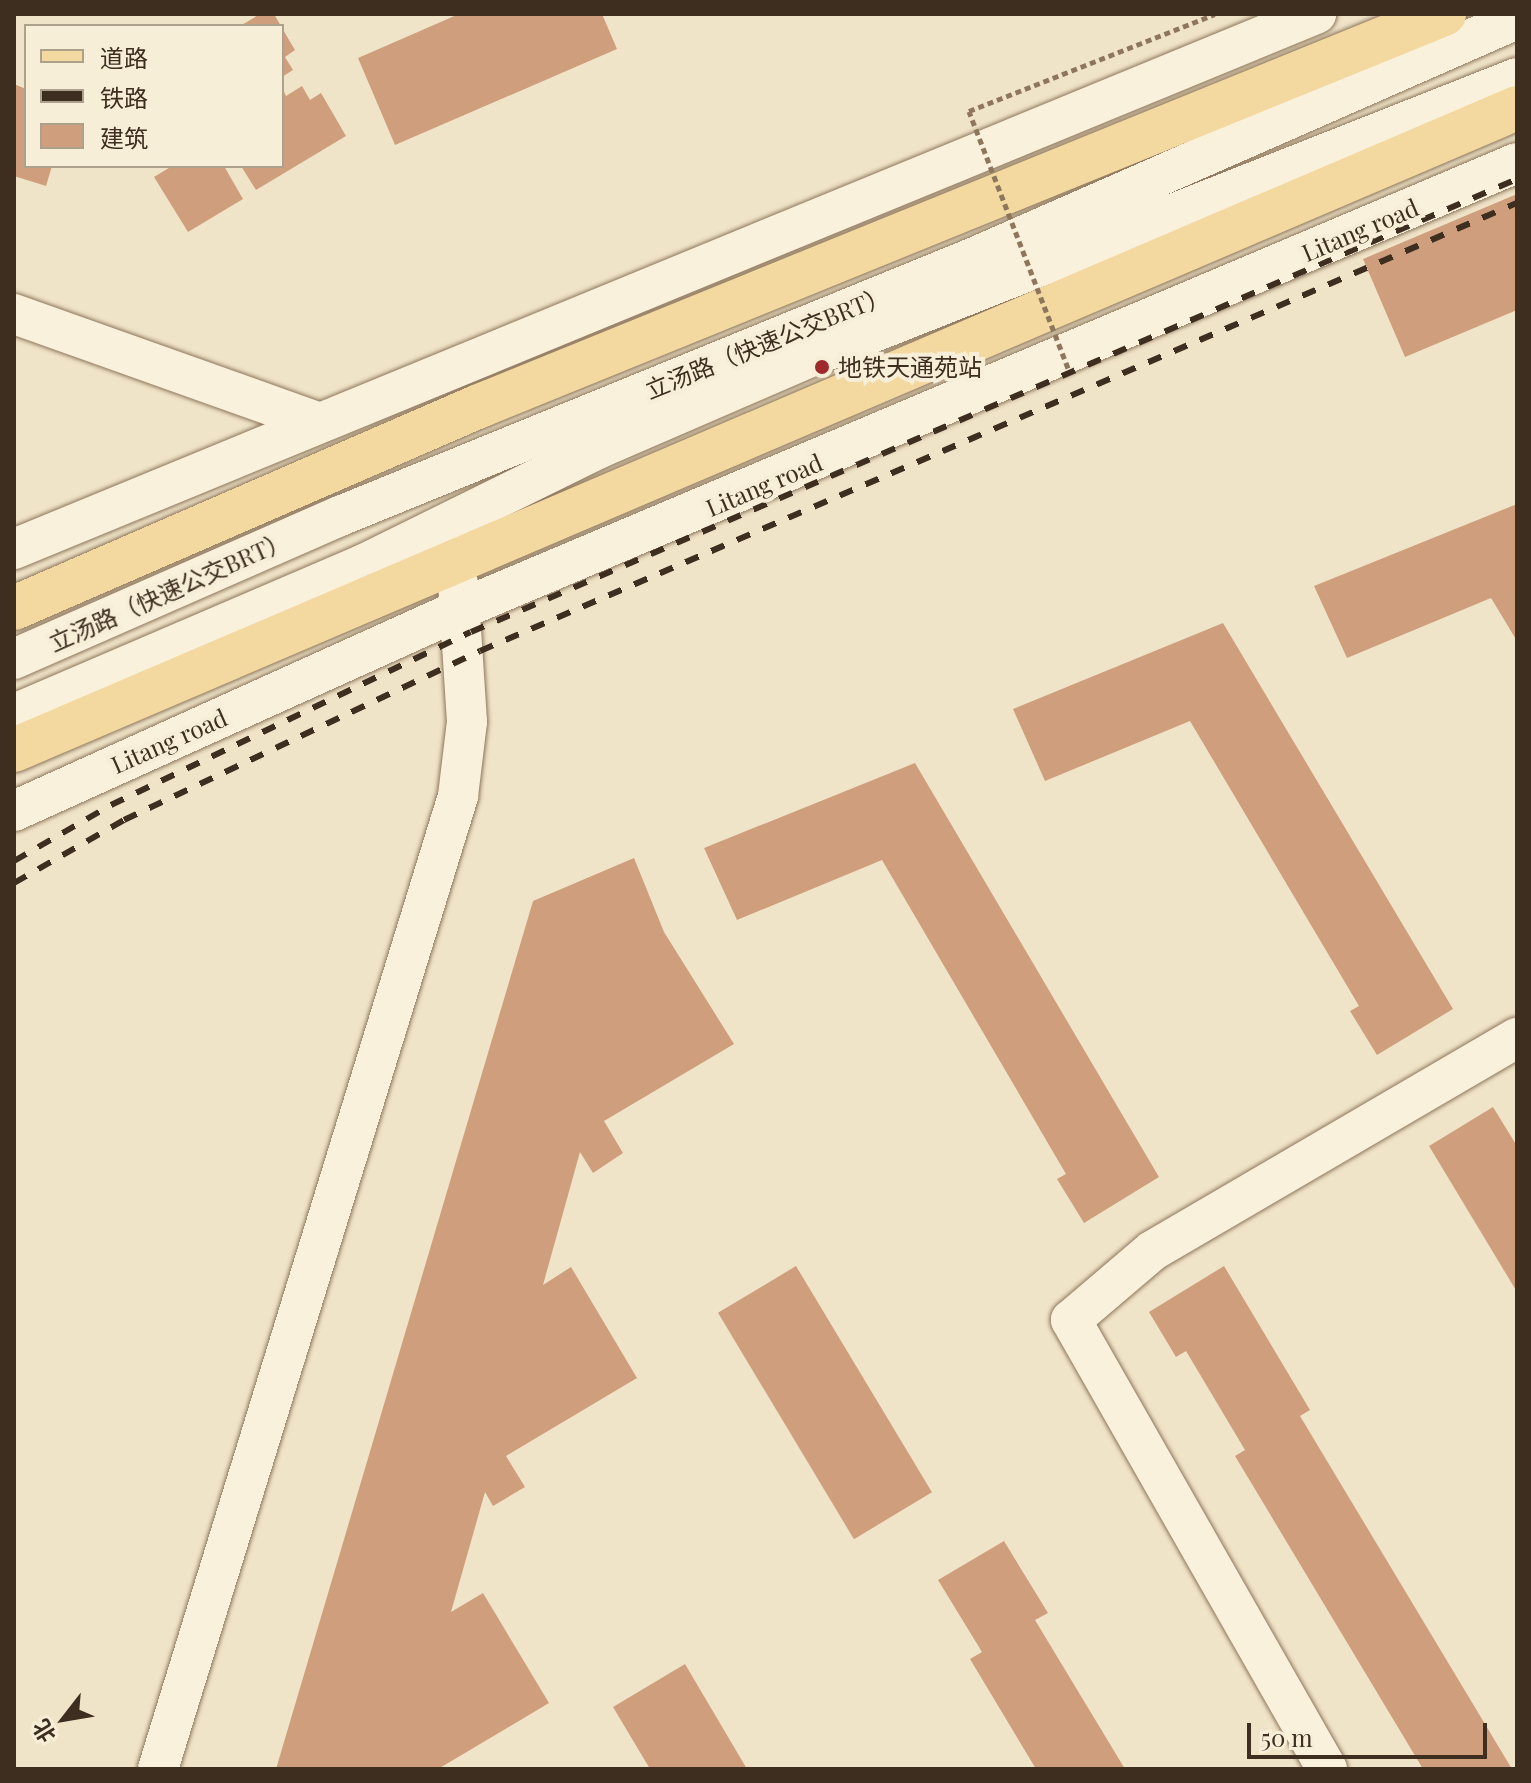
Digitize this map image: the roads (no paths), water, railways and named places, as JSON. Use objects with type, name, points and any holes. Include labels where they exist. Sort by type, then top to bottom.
[{"type":"main road","points":[[14,608],[477,407],[1444,14]]},
{"type":"main road","points":[[14,750],[455,556],[1517,108]]},
{"type":"street","points":[[14,549],[1316,14]]},
{"type":"street","name":"立汤路（快速公交BRT）","points":[[14,659],[340,516],[975,257],[1517,19]]},
{"type":"street","name":"立汤路（快速公交BRT）","points":[[14,714],[364,564],[600,448],[799,362],[1517,78]]},
{"type":"street","name":"Litang road","points":[[14,811],[461,609],[1517,163]]},
{"type":"street","points":[[14,314],[317,422]]},
{"type":"street","points":[[158,1769],[458,796],[467,722],[455,556]]},
{"type":"street","points":[[1327,1769],[1071,1320],[1152,1251],[1517,1038]]},
{"type":"railway","points":[[14,861],[111,805],[471,632],[1517,179]]},
{"type":"railway","points":[[14,883],[124,820],[480,651],[1517,203]]},
{"type":"place","name":"地铁天通苑站","points":[[822,367]]}]
